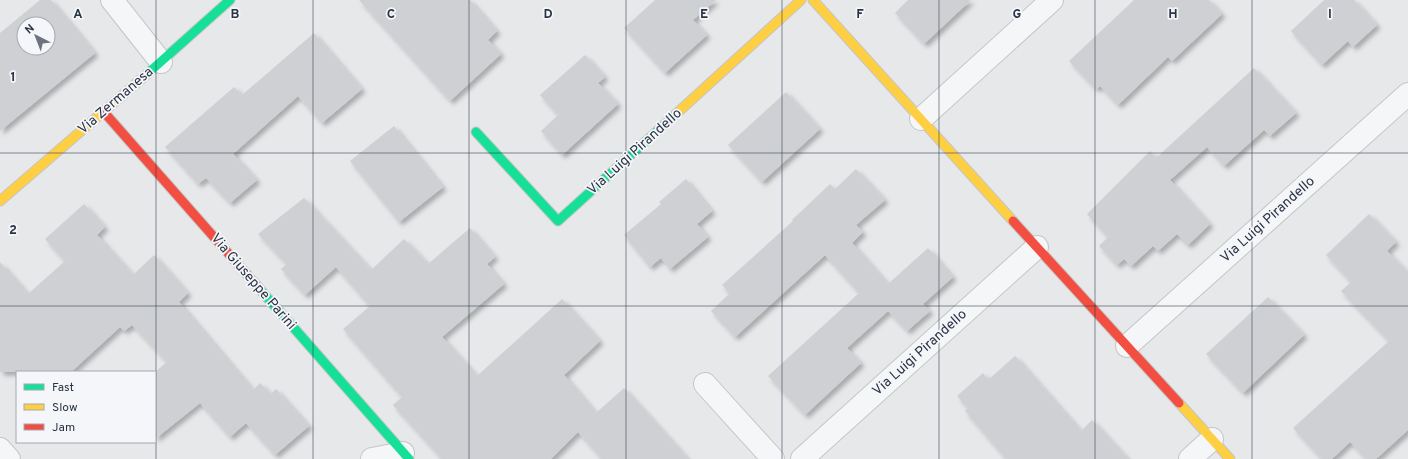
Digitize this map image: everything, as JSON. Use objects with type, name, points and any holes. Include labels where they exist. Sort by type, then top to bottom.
[{"type":"street","points":[[112,0],[161,62]]},
{"type":"street","name":"Via Zermanesa","points":[[0,200],[161,62],[230,0]]},
{"type":"street","name":"Via Luigi Pirandello","points":[[476,132],[558,222],[801,0]]},
{"type":"street","points":[[813,0],[1230,459]]},
{"type":"street","points":[[921,119],[1052,0]]},
{"type":"street","name":"Via Luigi Pirandello","points":[[1127,346],[1408,94]]},
{"type":"street","name":"Via Giuseppe Parini","points":[[103,111],[406,456]]},
{"type":"street","name":"Via Luigi Pirandello","points":[[802,459],[1037,247]]},
{"type":"street","points":[[705,384],[773,459]]},
{"type":"street","points":[[1190,459],[1212,439]]},
{"type":"street","points":[[0,449],[9,459]]},
{"type":"street","name":"Via Giuseppe Parini","points":[[372,459],[406,456]]},
{"type":"building","points":[[40,0],[51,0],[95,53],[0,131],[0,33],[16,20],[16,56],[56,56],[56,16],[21,16]]},
{"type":"building","points":[[359,0],[470,0],[497,31],[488,40],[501,54],[450,101]]},
{"type":"building","points":[[655,0],[716,0],[693,20],[707,35],[665,73],[624,28]]},
{"type":"building","points":[[908,0],[971,0],[924,44],[895,13]]},
{"type":"building","points":[[1134,0],[1209,0],[1222,14],[1172,61],[1168,57],[1118,105],[1100,86],[1096,89],[1069,61]]},
{"type":"building","points":[[1324,0],[1354,0],[1377,25],[1353,47],[1348,41],[1322,65],[1291,31]]},
{"type":"building","points":[[314,33],[362,89],[322,123],[298,96],[233,154],[257,180],[230,203],[206,178],[198,184],[165,147],[234,87],[242,95]]},
{"type":"building","points":[[585,55],[605,77],[598,83],[618,104],[562,155],[541,131],[558,115],[540,95]]},
{"type":"building","points":[[1254,68],[1296,113],[1270,136],[1264,130],[1224,166],[1207,147],[1170,180],[1210,224],[1188,245],[1177,234],[1158,251],[1153,246],[1131,266],[1124,259],[1117,265],[1099,246],[1108,237],[1087,214],[1150,151],[1156,158]]},
{"type":"building","points":[[786,92],[820,129],[762,182],[728,145]]},
{"type":"building","points":[[394,126],[443,187],[399,222],[350,161]]},
{"type":"building","points":[[856,169],[885,200],[856,225],[863,232],[852,243],[888,284],[928,248],[953,277],[923,304],[930,311],[907,331],[888,311],[847,348],[861,363],[805,415],[768,376],[859,293],[825,255],[735,337],[711,311],[730,293],[722,285],[793,221],[792,220],[830,184],[835,189]]},
{"type":"building","points":[[686,179],[712,211],[697,224],[708,237],[670,269],[661,258],[650,267],[624,235],[661,204],[659,202]]},
{"type":"building","points":[[304,198],[371,270],[404,239],[428,264],[470,228],[495,257],[487,264],[504,284],[442,337],[477,376],[562,299],[600,341],[564,375],[596,413],[624,388],[688,459],[602,459],[578,432],[551,459],[442,459],[393,405],[402,397],[343,329],[370,306],[336,267],[305,295],[281,269],[287,264],[258,234]]},
{"type":"building","points":[[84,204],[105,227],[97,235],[133,275],[154,255],[188,293],[179,302],[253,390],[260,383],[270,394],[276,389],[309,426],[275,455],[246,423],[230,437],[200,403],[156,438],[156,371],[167,362],[132,325],[124,331],[120,327],[72,371],[0,372],[0,262],[28,294],[65,261],[45,239]]},
{"type":"building","points":[[1369,214],[1396,242],[1387,251],[1408,273],[1408,430],[1376,459],[1366,459],[1350,442],[1332,459],[1322,459],[1293,428],[1389,341],[1341,291],[1351,282],[1326,255]]},
{"type":"building","points":[[1268,297],[1304,335],[1243,393],[1206,354]]},
{"type":"building","points":[[1015,356],[1081,431],[1092,420],[1128,459],[1006,459],[965,411],[968,408],[957,396],[983,373],[988,380]]},
{"type":"traffic: fast","points":[[147,74],[230,0]]},
{"type":"traffic: fast","points":[[476,132],[558,221],[676,114]]},
{"type":"traffic: fast","points":[[257,286],[409,459]]},
{"type":"traffic: slow","points":[[676,114],[801,0]]},
{"type":"traffic: slow","points":[[813,0],[1013,221]]},
{"type":"traffic: slow","points":[[0,201],[147,74]]},
{"type":"traffic: slow","points":[[1179,403],[1230,459]]},
{"type":"traffic: jam","points":[[103,111],[257,286]]},
{"type":"traffic: jam","points":[[1013,221],[1179,403]]}]
